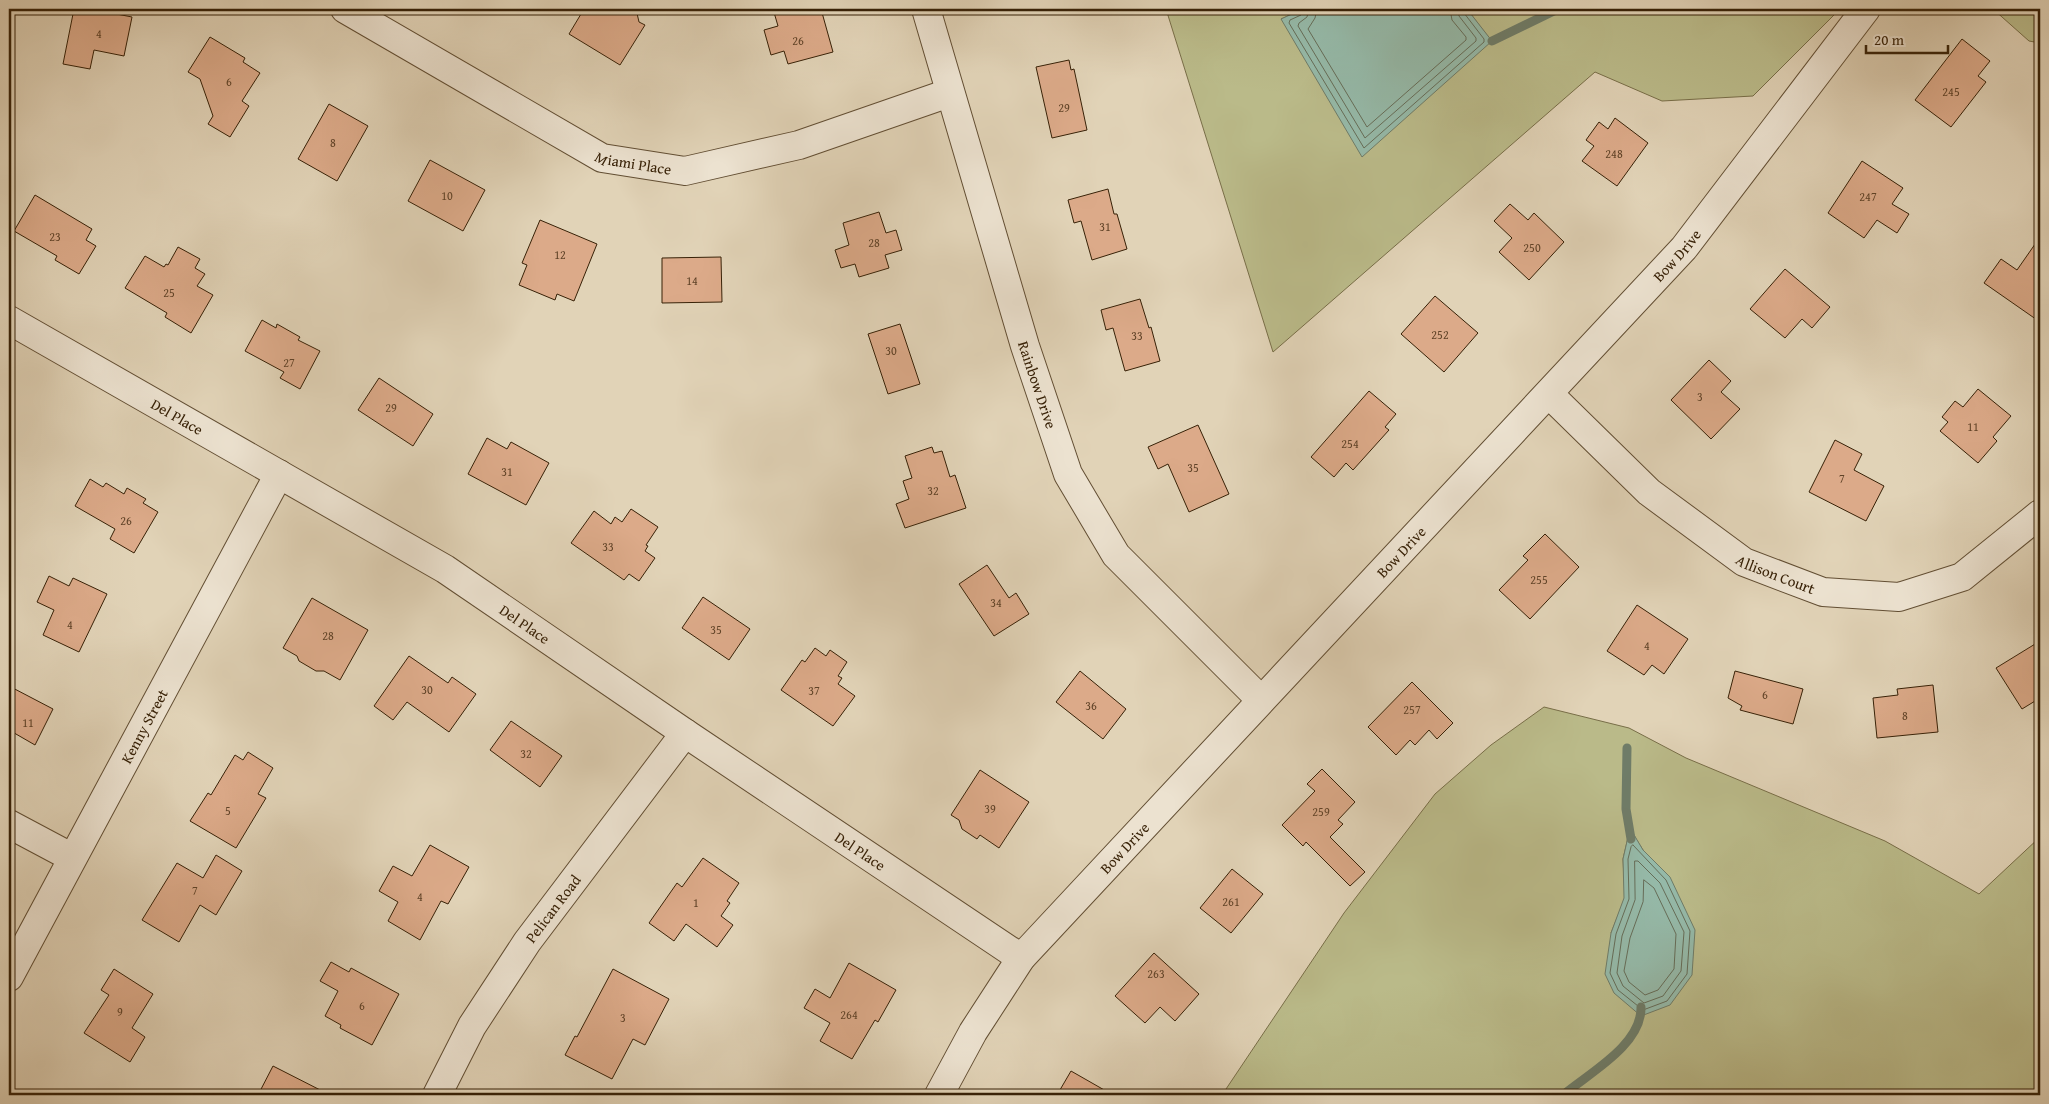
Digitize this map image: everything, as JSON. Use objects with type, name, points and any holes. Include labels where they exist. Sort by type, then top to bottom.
[{"type":"street","name":"Miami Place","points":[[345,9],[602,158],[685,171],[799,145],[949,93]]},
{"type":"street","name":"Rainbow Drive","points":[[926,9],[949,93],[1025,346],[1068,474],[1116,555],[1261,700]]},
{"type":"street","name":"Bow Drive","points":[[939,1095],[973,1032],[1021,958],[1684,248],[1866,9]]},
{"type":"street","name":"Del Place","points":[[9,320],[445,569],[685,733],[1021,958]]},
{"type":"street","name":"Allison Court","points":[[1549,394],[1649,492],[1744,562],[1823,592],[1899,596],[1962,577],[2040,514]]},
{"type":"street","name":"Kenny Street","points":[[9,977],[71,858],[279,474]]},
{"type":"street","name":"Pelican Road","points":[[438,1095],[472,1026],[528,942],[685,733]]},
{"type":"street","points":[[9,824],[71,858]]},
{"type":"shaded area","points":[[1166,9],[1303,9],[1281,19],[1492,42],[1467,9],[1840,9],[1753,96],[1662,101],[1595,72],[1273,352]]},
{"type":"shaded area","points":[[1993,9],[2040,9],[2040,43],[2029,41]]},
{"type":"shaded area","points":[[1544,707],[1629,728],[1686,758],[1885,841],[1979,894],[2040,837],[2040,1095],[1222,1095],[1344,913],[1435,794],[1491,745]],"holes":[[[1630,829],[1643,850],[1670,877],[1611,933],[1625,898],[1623,859]]]},
{"type":"water","points":[[1303,9],[1467,9],[1492,41],[1362,157],[1281,19]]},
{"type":"water","points":[[1630,828],[1643,850],[1670,877],[1695,930],[1692,975],[1670,1005],[1641,1016],[1614,993],[1605,974],[1611,933],[1624,898],[1623,859]]},
{"type":"building","points":[[74,9],[91,9],[132,17],[124,56],[94,50],[90,69],[63,64]]},
{"type":"building","points":[[584,9],[636,9],[639,22],[645,25],[620,65],[569,34]]},
{"type":"building","points":[[773,9],[821,9],[833,52],[788,64],[784,51],[771,55],[764,30],[778,26]]},
{"type":"building","points":[[210,37],[245,58],[243,62],[260,73],[242,101],[249,106],[230,137],[208,124],[213,116],[200,79],[188,72]]},
{"type":"building","points":[[1962,39],[1990,61],[1978,76],[1986,82],[1951,127],[1915,100]]},
{"type":"building","points":[[1069,60],[1071,70],[1074,69],[1087,130],[1052,138],[1036,67]]},
{"type":"building","points":[[329,104],[368,126],[337,181],[298,159]]},
{"type":"building","points":[[1615,118],[1648,143],[1617,186],[1582,161],[1594,146],[1586,140],[1599,122],[1608,129]]},
{"type":"building","points":[[430,160],[485,190],[463,231],[408,201]]},
{"type":"building","points":[[1862,161],[1903,188],[1892,204],[1909,214],[1897,233],[1877,220],[1864,238],[1828,213]]},
{"type":"building","points":[[1108,189],[1114,214],[1117,214],[1127,249],[1092,260],[1081,221],[1074,223],[1068,200]]},
{"type":"building","points":[[35,195],[92,229],[86,240],[96,246],[79,274],[55,260],[57,256],[14,231]]},
{"type":"building","points":[[1510,204],[1528,220],[1534,213],[1564,242],[1529,280],[1499,252],[1512,238],[1494,221]]},
{"type":"building","points":[[879,212],[886,233],[896,230],[902,250],[885,255],[889,268],[859,277],[855,264],[841,268],[835,250],[849,245],[843,223]]},
{"type":"building","points":[[540,220],[597,244],[574,301],[557,294],[555,300],[519,285],[527,265],[522,263]]},
{"type":"building","points":[[2040,237],[2040,322],[1984,283],[2001,259],[2017,270]]},
{"type":"building","points":[[178,247],[200,259],[195,268],[205,274],[197,286],[213,295],[191,333],[165,317],[167,313],[125,288],[145,256],[164,267],[166,264],[168,265]]},
{"type":"building","points":[[721,257],[722,302],[662,303],[662,258]]},
{"type":"building","points":[[1785,269],[1830,307],[1812,328],[1802,319],[1785,338],[1750,309]]},
{"type":"building","points":[[1435,296],[1478,333],[1444,372],[1401,334]]},
{"type":"building","points":[[1140,299],[1149,328],[1151,327],[1160,361],[1125,371],[1113,328],[1106,330],[1101,310]]},
{"type":"building","points":[[262,320],[276,328],[277,324],[300,337],[298,340],[320,351],[300,389],[280,378],[284,372],[245,351]]},
{"type":"building","points":[[900,324],[920,384],[888,394],[868,334]]},
{"type":"building","points":[[1709,360],[1731,381],[1721,392],[1740,409],[1711,439],[1671,400]]},
{"type":"building","points":[[379,378],[433,414],[413,446],[358,410]]},
{"type":"building","points":[[1978,389],[2011,416],[1993,437],[1997,441],[1978,463],[1940,431],[1948,422],[1942,417],[1955,401],[1963,407]]},
{"type":"building","points":[[1369,391],[1396,414],[1385,427],[1389,430],[1353,470],[1346,463],[1334,477],[1311,457]]},
{"type":"building","points":[[1198,425],[1229,494],[1189,512],[1168,464],[1158,469],[1148,447]]},
{"type":"building","points":[[487,438],[507,449],[511,442],[549,463],[526,505],[468,474]]},
{"type":"building","points":[[1835,440],[1862,454],[1854,470],[1884,486],[1866,521],[1809,492]]},
{"type":"building","points":[[932,447],[934,453],[942,451],[950,477],[955,475],[966,508],[905,528],[896,504],[909,499],[903,481],[912,478],[905,456]]},
{"type":"building","points":[[90,479],[103,487],[106,483],[124,494],[127,488],[146,499],[143,503],[158,512],[134,553],[110,539],[115,529],[75,506]]},
{"type":"building","points":[[631,509],[658,527],[646,545],[648,546],[645,551],[655,558],[639,581],[629,574],[624,580],[571,543],[594,511],[611,524],[615,517],[622,522]]},
{"type":"building","points":[[1545,534],[1579,567],[1530,619],[1499,590],[1528,560],[1523,556]]},
{"type":"building","points":[[987,565],[1009,598],[1016,593],[1029,614],[994,636],[959,584]]},
{"type":"building","points":[[49,576],[69,586],[73,578],[107,594],[79,652],[43,635],[54,610],[37,602]]},
{"type":"building","points":[[703,597],[750,629],[729,660],[682,628]]},
{"type":"building","points":[[312,598],[368,630],[340,680],[324,671],[316,671],[299,661],[297,656],[283,648]]},
{"type":"building","points":[[1637,605],[1688,639],[1664,674],[1652,665],[1644,675],[1607,651]]},
{"type":"building","points":[[2040,641],[2040,698],[2022,709],[1996,668]]},
{"type":"building","points":[[815,648],[826,656],[830,650],[847,662],[838,676],[842,678],[838,684],[855,696],[833,726],[781,690],[802,660],[805,662]]},
{"type":"building","points":[[409,656],[448,683],[452,677],[476,694],[449,732],[407,702],[393,720],[374,706]]},
{"type":"building","points":[[1080,671],[1126,709],[1103,739],[1056,702]]},
{"type":"building","points":[[1735,671],[1803,689],[1793,724],[1740,710],[1742,706],[1728,698]]},
{"type":"building","points":[[1412,682],[1453,723],[1437,739],[1429,730],[1415,745],[1410,740],[1396,755],[1368,727]]},
{"type":"building","points":[[1933,685],[1938,732],[1877,738],[1873,698],[1898,695],[1897,689]]},
{"type":"building","points":[[9,686],[53,709],[35,745],[9,730]]},
{"type":"building","points":[[511,721],[562,756],[540,787],[490,750]]},
{"type":"building","points":[[248,752],[273,768],[258,794],[266,798],[236,848],[190,821],[208,793],[211,795],[235,755],[243,760]]},
{"type":"building","points":[[1322,769],[1355,802],[1338,820],[1343,824],[1330,837],[1365,872],[1350,886],[1306,842],[1303,846],[1282,825],[1315,791],[1307,784]]},
{"type":"building","points":[[980,770],[1029,802],[999,848],[980,835],[977,839],[962,829],[959,820],[951,815]]},
{"type":"building","points":[[430,845],[469,867],[448,904],[441,901],[420,940],[388,921],[398,902],[379,891],[393,866],[412,876]]},
{"type":"building","points":[[216,855],[242,871],[216,915],[200,905],[179,942],[142,920],[177,863],[203,878]]},
{"type":"building","points":[[703,858],[739,883],[727,901],[730,903],[721,916],[733,925],[717,947],[686,924],[674,941],[649,923],[677,883],[682,887]]},
{"type":"building","points":[[1232,869],[1263,894],[1231,933],[1200,908]]},
{"type":"building","points":[[1154,953],[1199,994],[1175,1021],[1160,1007],[1145,1023],[1115,996]]},
{"type":"building","points":[[331,962],[349,972],[351,968],[399,994],[372,1045],[340,1028],[341,1025],[325,1016],[338,991],[320,981]]},
{"type":"building","points":[[849,963],[896,990],[878,1022],[875,1020],[852,1059],[820,1041],[830,1023],[804,1008],[815,989],[830,998]]},
{"type":"building","points":[[114,969],[153,994],[132,1028],[145,1037],[130,1062],[84,1033],[109,995],[101,990]]},
{"type":"building","points":[[613,969],[669,999],[645,1045],[633,1039],[612,1079],[565,1055],[575,1036],[577,1037]]},
{"type":"building","points":[[273,1066],[330,1095],[258,1095]]},
{"type":"building","points":[[1071,1071],[1113,1095],[1057,1095]]},
{"type":"waterway","points":[[1492,41],[1558,9]]},
{"type":"waterway","points":[[1627,748],[1626,809],[1631,839]]},
{"type":"waterway","points":[[1563,1095],[1624,1046],[1633,1034],[1639,1021],[1641,1007]]}]
